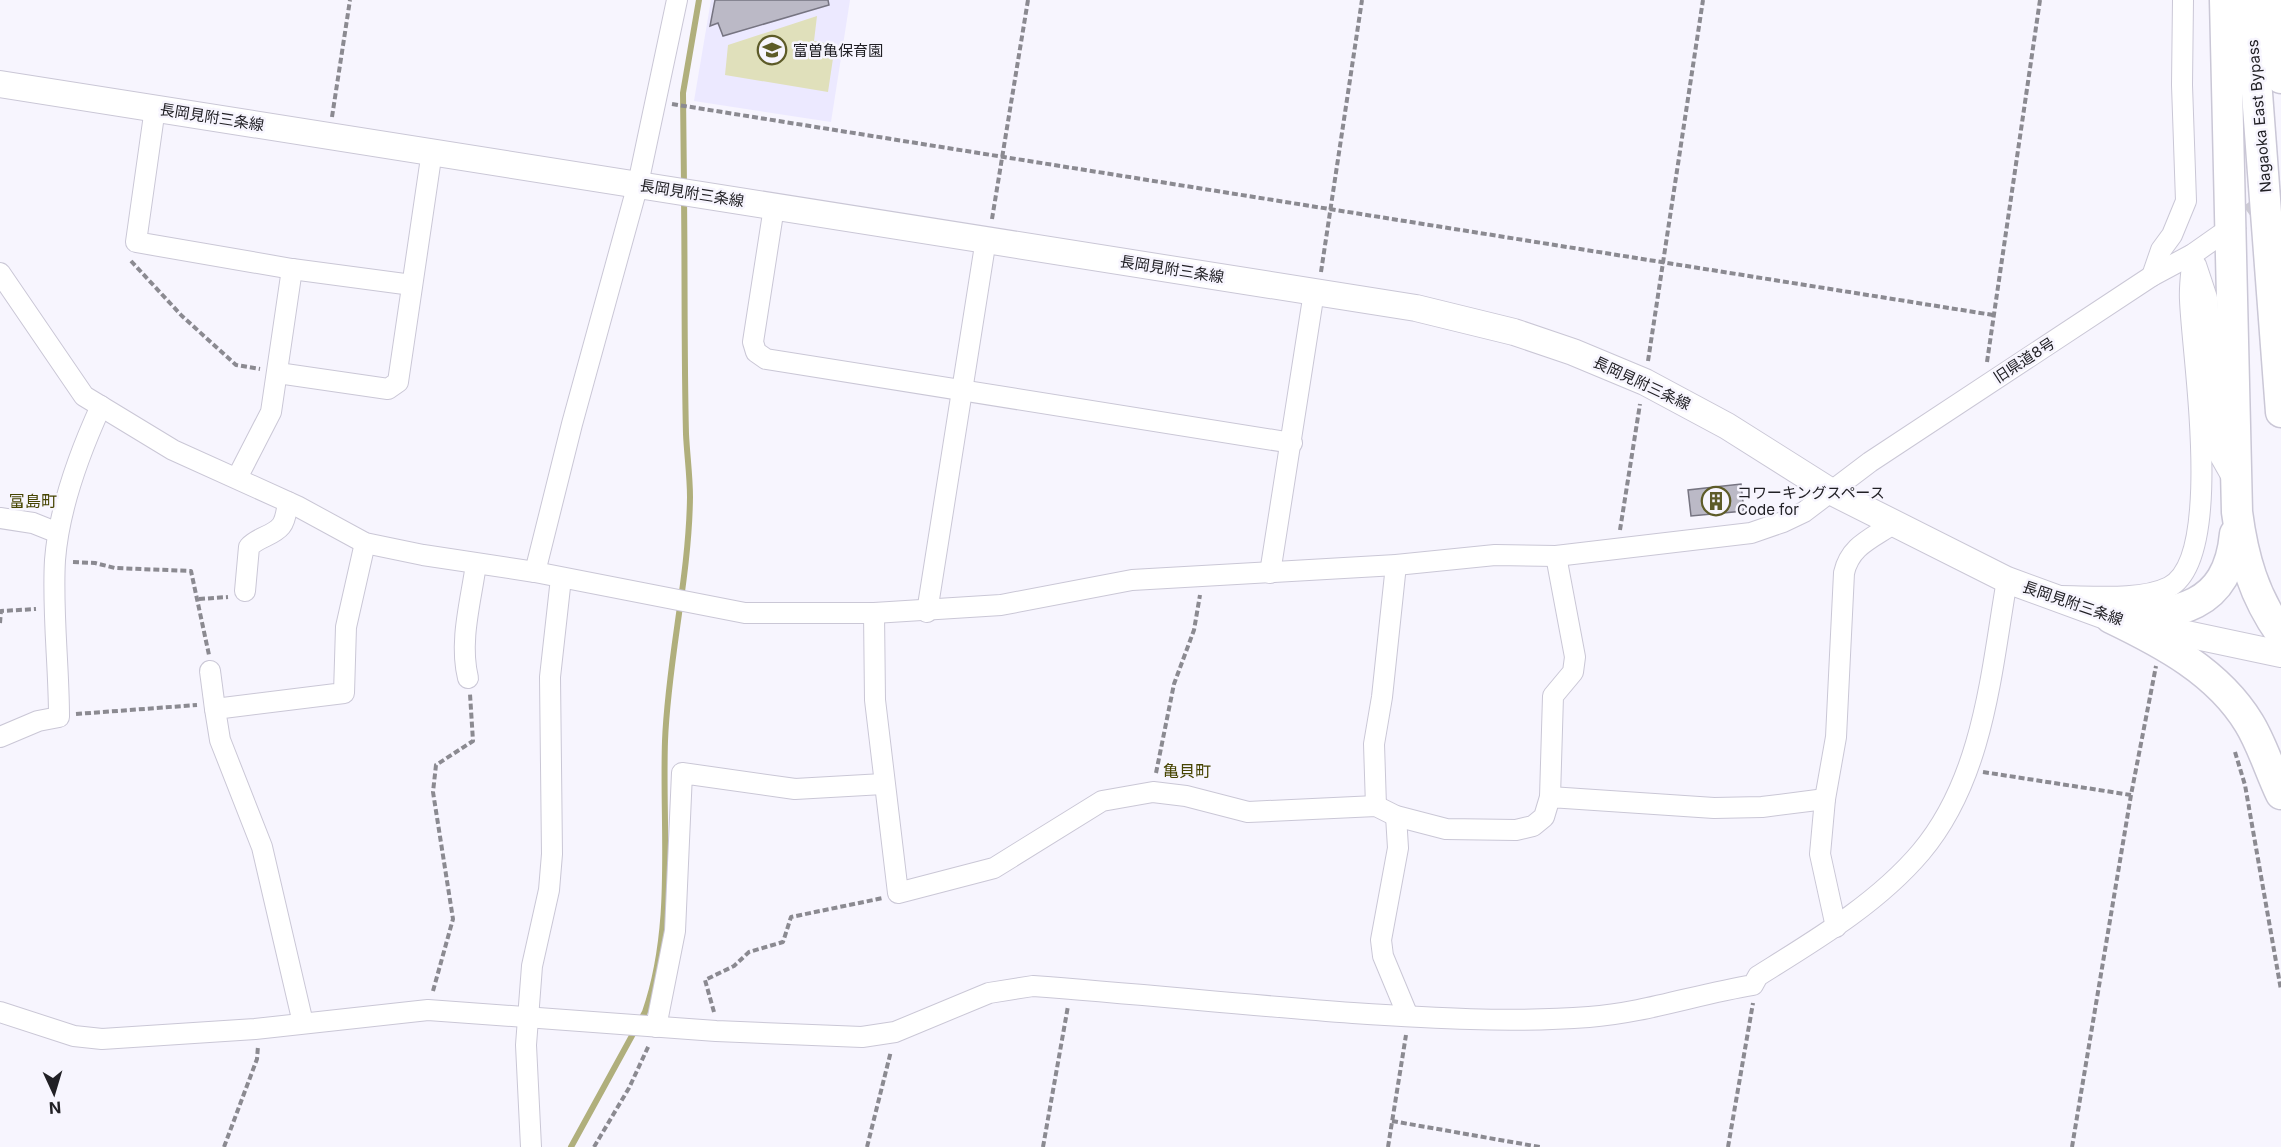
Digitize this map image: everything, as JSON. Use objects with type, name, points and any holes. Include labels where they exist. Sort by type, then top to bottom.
[{"type":"highway","points":[[2225,0],[2237,498],[2247,570],[2256,593],[2281,634]]},
{"type":"highway","name":"Nagaoka East Bypass","points":[[2250,0],[2281,412]]},
{"type":"highway","name":"Nagaoka East Bypass","points":[[2276,0],[2281,78]]},
{"type":"highway","points":[[2111,618],[2184,609],[2210,595],[2228,569],[2237,498]]},
{"type":"highway","points":[[2111,618],[2149,636],[2209,675],[2224,689],[2250,725],[2281,796]]},
{"type":"highway","points":[[2281,735],[2279,744],[2281,796]]},
{"type":"main road","name":"長岡見附三条線","points":[[0,84],[1416,308],[1514,332],[1573,352],[1645,382],[1718,421],[1830,491],[2007,580],[2111,618],[2281,654]]},
{"type":"street","points":[[535,572],[638,184],[677,0]]},
{"type":"street","points":[[2152,276],[2161,250],[2172,235],[2186,201],[2183,0]]},
{"type":"street","points":[[155,108],[135,242],[412,285]]},
{"type":"street","points":[[278,373],[388,389],[398,382],[432,151]]},
{"type":"street","points":[[774,207],[753,342],[756,352],[766,359],[1292,443]]},
{"type":"street","name":"旧県道8号","points":[[0,273],[84,396],[173,450],[288,502],[365,543],[476,564],[535,572],[745,613],[874,614],[1001,605],[1132,580],[1204,574],[1270,573],[1396,565],[1496,555],[1556,556],[1750,533],[1804,512],[1830,491],[1984,386],[2152,276],[2193,254],[2220,235]]},
{"type":"street","points":[[927,612],[986,239]]},
{"type":"street","points":[[2193,254],[2207,298],[2220,456],[2237,498]]},
{"type":"street","points":[[2049,596],[2154,592],[2181,578],[2189,567],[2198,533],[2200,488],[2200,413],[2189,298],[2193,254]]},
{"type":"street","points":[[237,478],[272,412],[292,268]]},
{"type":"street","points":[[1270,573],[1318,293]]},
{"type":"street","points":[[0,737],[38,721],[59,717],[55,608],[55,561],[58,533],[85,441],[101,406]]},
{"type":"street","points":[[245,591],[249,547],[258,538],[267,536],[282,525],[288,502]]},
{"type":"street","points":[[0,518],[33,523],[58,533]]},
{"type":"street","points":[[1836,927],[1820,854],[1825,799],[1836,737],[1847,559],[1854,550],[1893,524]]},
{"type":"street","points":[[214,706],[344,693],[346,627],[365,543]]},
{"type":"street","points":[[874,614],[875,700],[883,784],[898,893],[993,868],[1102,801],[1153,792],[1186,796],[1248,812],[1376,806],[1395,816],[1446,829],[1516,831],[1533,826],[1544,817],[1550,797],[1553,696],[1573,672],[1575,657],[1556,556]]},
{"type":"street","points":[[468,678],[465,665],[465,637],[476,564]]},
{"type":"street","points":[[1376,806],[1374,744],[1382,697],[1396,565]]},
{"type":"street","points":[[531,1147],[526,1045],[532,966],[549,890],[552,854],[550,677],[561,578]]},
{"type":"street","points":[[0,1012],[74,1036],[102,1038],[255,1029],[428,1010],[716,1031],[834,1037],[895,1032],[989,993],[1033,986],[1474,1020],[1587,1017],[1624,1013],[1711,992],[1753,986],[1758,976],[1836,927],[1921,851],[1942,819],[1967,770],[1985,711],[2007,580]]},
{"type":"street","points":[[210,670],[220,740],[262,848],[303,1023]]},
{"type":"street","points":[[656,1027],[675,931],[682,772],[795,789],[883,784]]},
{"type":"street","points":[[1550,797],[1714,808],[1762,807],[1825,799]]},
{"type":"street","points":[[1395,816],[1398,848],[1381,940],[1383,956],[1408,1016]]},
{"type":"path","points":[[329,135],[350,0]]},
{"type":"path","points":[[986,239],[996,200],[1028,0]]},
{"type":"path","points":[[1318,293],[1362,0]]},
{"type":"path","points":[[1617,548],[1664,263],[1703,0]]},
{"type":"path","points":[[1984,386],[2040,0]]},
{"type":"path","points":[[656,102],[1994,315]]},
{"type":"path","points":[[135,242],[126,255],[197,330],[236,365],[278,373]]},
{"type":"path","points":[[55,561],[95,563],[115,568],[191,571],[199,599],[210,670]]},
{"type":"path","points":[[1153,792],[1170,700],[1194,630],[1204,574]]},
{"type":"path","points":[[199,599],[237,597],[245,591]]},
{"type":"path","points":[[0,623],[2,610],[55,608]]},
{"type":"path","points":[[2072,1147],[2131,795],[2157,658],[2162,666]]},
{"type":"path","points":[[428,1010],[453,919],[434,792],[436,765],[473,741],[473,709],[468,678]]},
{"type":"path","points":[[59,717],[214,706]]},
{"type":"path","points":[[2234,750],[2245,785],[2281,990]]},
{"type":"path","points":[[1967,770],[2131,795]]},
{"type":"path","points":[[716,1031],[715,1017],[705,980],[734,966],[749,952],[783,942],[791,917],[898,893]]},
{"type":"path","points":[[1728,1147],[1753,1002],[1753,986]]},
{"type":"path","points":[[1042,1147],[1071,989]]},
{"type":"path","points":[[1388,1147],[1408,1016]]},
{"type":"path","points":[[594,1147],[629,1088],[656,1027]]},
{"type":"path","points":[[224,1147],[257,1059],[255,1029]]},
{"type":"path","points":[[867,1147],[887,1077],[895,1032]]},
{"type":"path","points":[[1392,1121],[1540,1147]]},
{"type":"shaded area","name":"富曽亀保育園","points":[[711,0],[850,0],[831,122],[694,101]]},
{"type":"green space","points":[[817,16],[814,41],[835,45],[828,92],[725,75],[728,45]]},
{"type":"building","points":[[715,0],[828,0],[829,5],[723,36],[718,23],[710,26]]},
{"type":"building","name":"コワーキングスペース Code for","points":[[1741,484],[1744,511],[1691,516],[1688,490]]},
{"type":"waterway","points":[[684,187],[683,93],[699,0]]},
{"type":"waterway","points":[[571,1147],[645,1012],[660,946],[664,912],[667,710],[686,558],[690,497],[685,404],[684,197]]},
{"type":"tunnel","points":[[2225,232],[2281,191]]},
{"type":"place","name":"富曽亀保育園","points":[[772,50]]},
{"type":"place","name":"コワーキングスペース Code for","points":[[1716,501]]},
{"type":"district","name":"富島町","points":[[33,501]]},
{"type":"district","name":"亀貝町","points":[[1187,771]]}]
